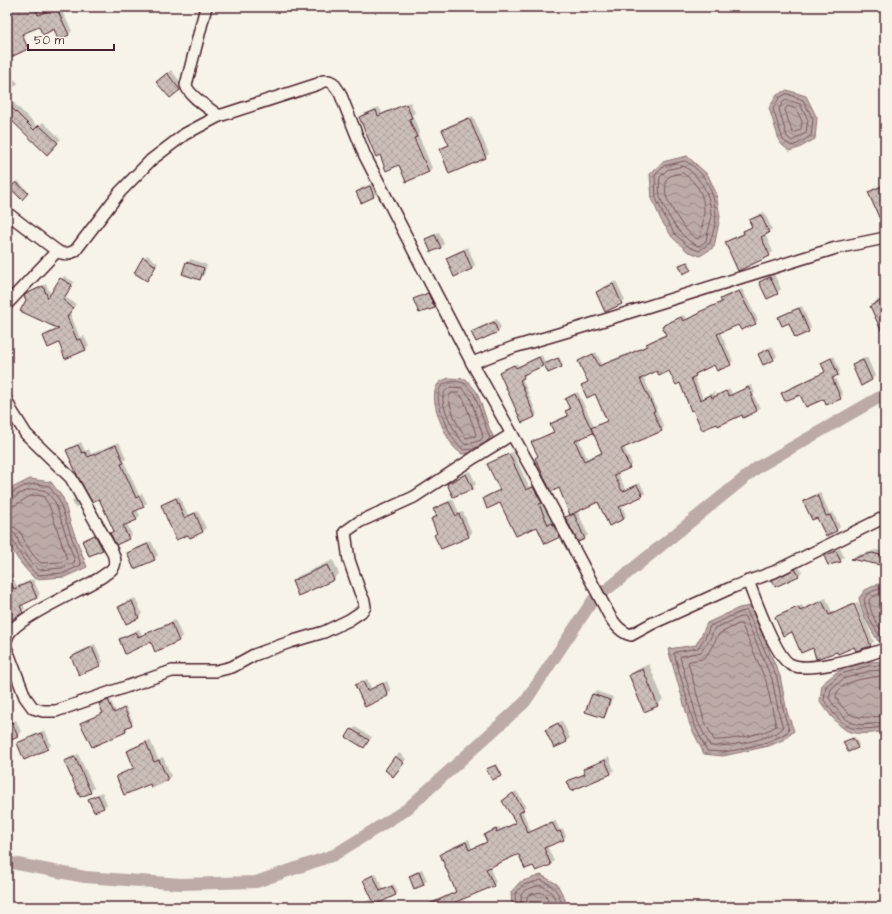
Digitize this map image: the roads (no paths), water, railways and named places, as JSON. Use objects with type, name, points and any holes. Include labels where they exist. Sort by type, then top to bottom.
[{"type":"street","points":[[206,7],[186,85],[191,94],[219,116]]},
{"type":"street","points":[[7,213],[57,252],[66,254],[75,251],[120,192],[151,160],[185,134],[219,116],[318,84],[323,81],[329,81],[333,83],[340,93],[365,156],[472,363],[512,434],[600,599],[619,629],[626,634],[631,635],[653,623],[748,581],[774,572],[885,517]]},
{"type":"street","points":[[472,363],[514,347],[836,248],[885,238]]},
{"type":"street","points":[[7,304],[57,252]]},
{"type":"street","points":[[7,401],[26,434],[71,478],[112,552],[115,558],[115,565],[112,570],[94,582],[64,597],[20,623],[8,633],[7,638]]},
{"type":"street","points":[[7,650],[25,697],[33,708],[43,711],[56,711],[172,671],[216,671],[232,667],[254,656],[290,642],[324,632],[349,620],[361,612],[365,607],[349,560],[345,532],[359,522],[414,497],[512,434]]},
{"type":"street","points":[[748,581],[774,643],[785,661],[791,665],[815,666],[872,654],[885,649]]},
{"type":"water","points":[[787,90],[806,96],[817,118],[815,139],[799,148],[789,151],[780,143],[769,108],[777,95]]},
{"type":"water","points":[[687,156],[708,175],[716,193],[720,217],[714,247],[700,256],[687,251],[672,237],[661,220],[652,199],[650,174],[662,162]]},
{"type":"water","points":[[449,378],[466,379],[477,392],[495,440],[474,453],[462,454],[455,448],[445,433],[438,415],[434,398],[435,390],[439,383]]},
{"type":"water","points":[[30,479],[51,482],[63,498],[71,525],[87,567],[65,577],[35,579],[15,555],[7,533],[7,493],[12,488]]},
{"type":"water","points":[[878,584],[885,584],[885,641],[878,641],[864,615],[859,598],[865,590]]},
{"type":"water","points":[[750,606],[780,676],[787,712],[794,731],[785,739],[769,746],[723,756],[704,754],[690,725],[668,649],[696,645],[707,623],[739,608]]},
{"type":"water","points":[[885,661],[885,731],[863,734],[846,730],[834,719],[820,701],[822,684],[838,671],[867,662]]},
{"type":"water","points":[[541,875],[557,884],[565,899],[566,907],[512,907],[511,892],[520,882]]},
{"type":"waterway","points":[[7,862],[85,877],[181,884],[256,882],[334,855],[407,809],[525,702],[593,600],[758,467],[885,394]]}]
